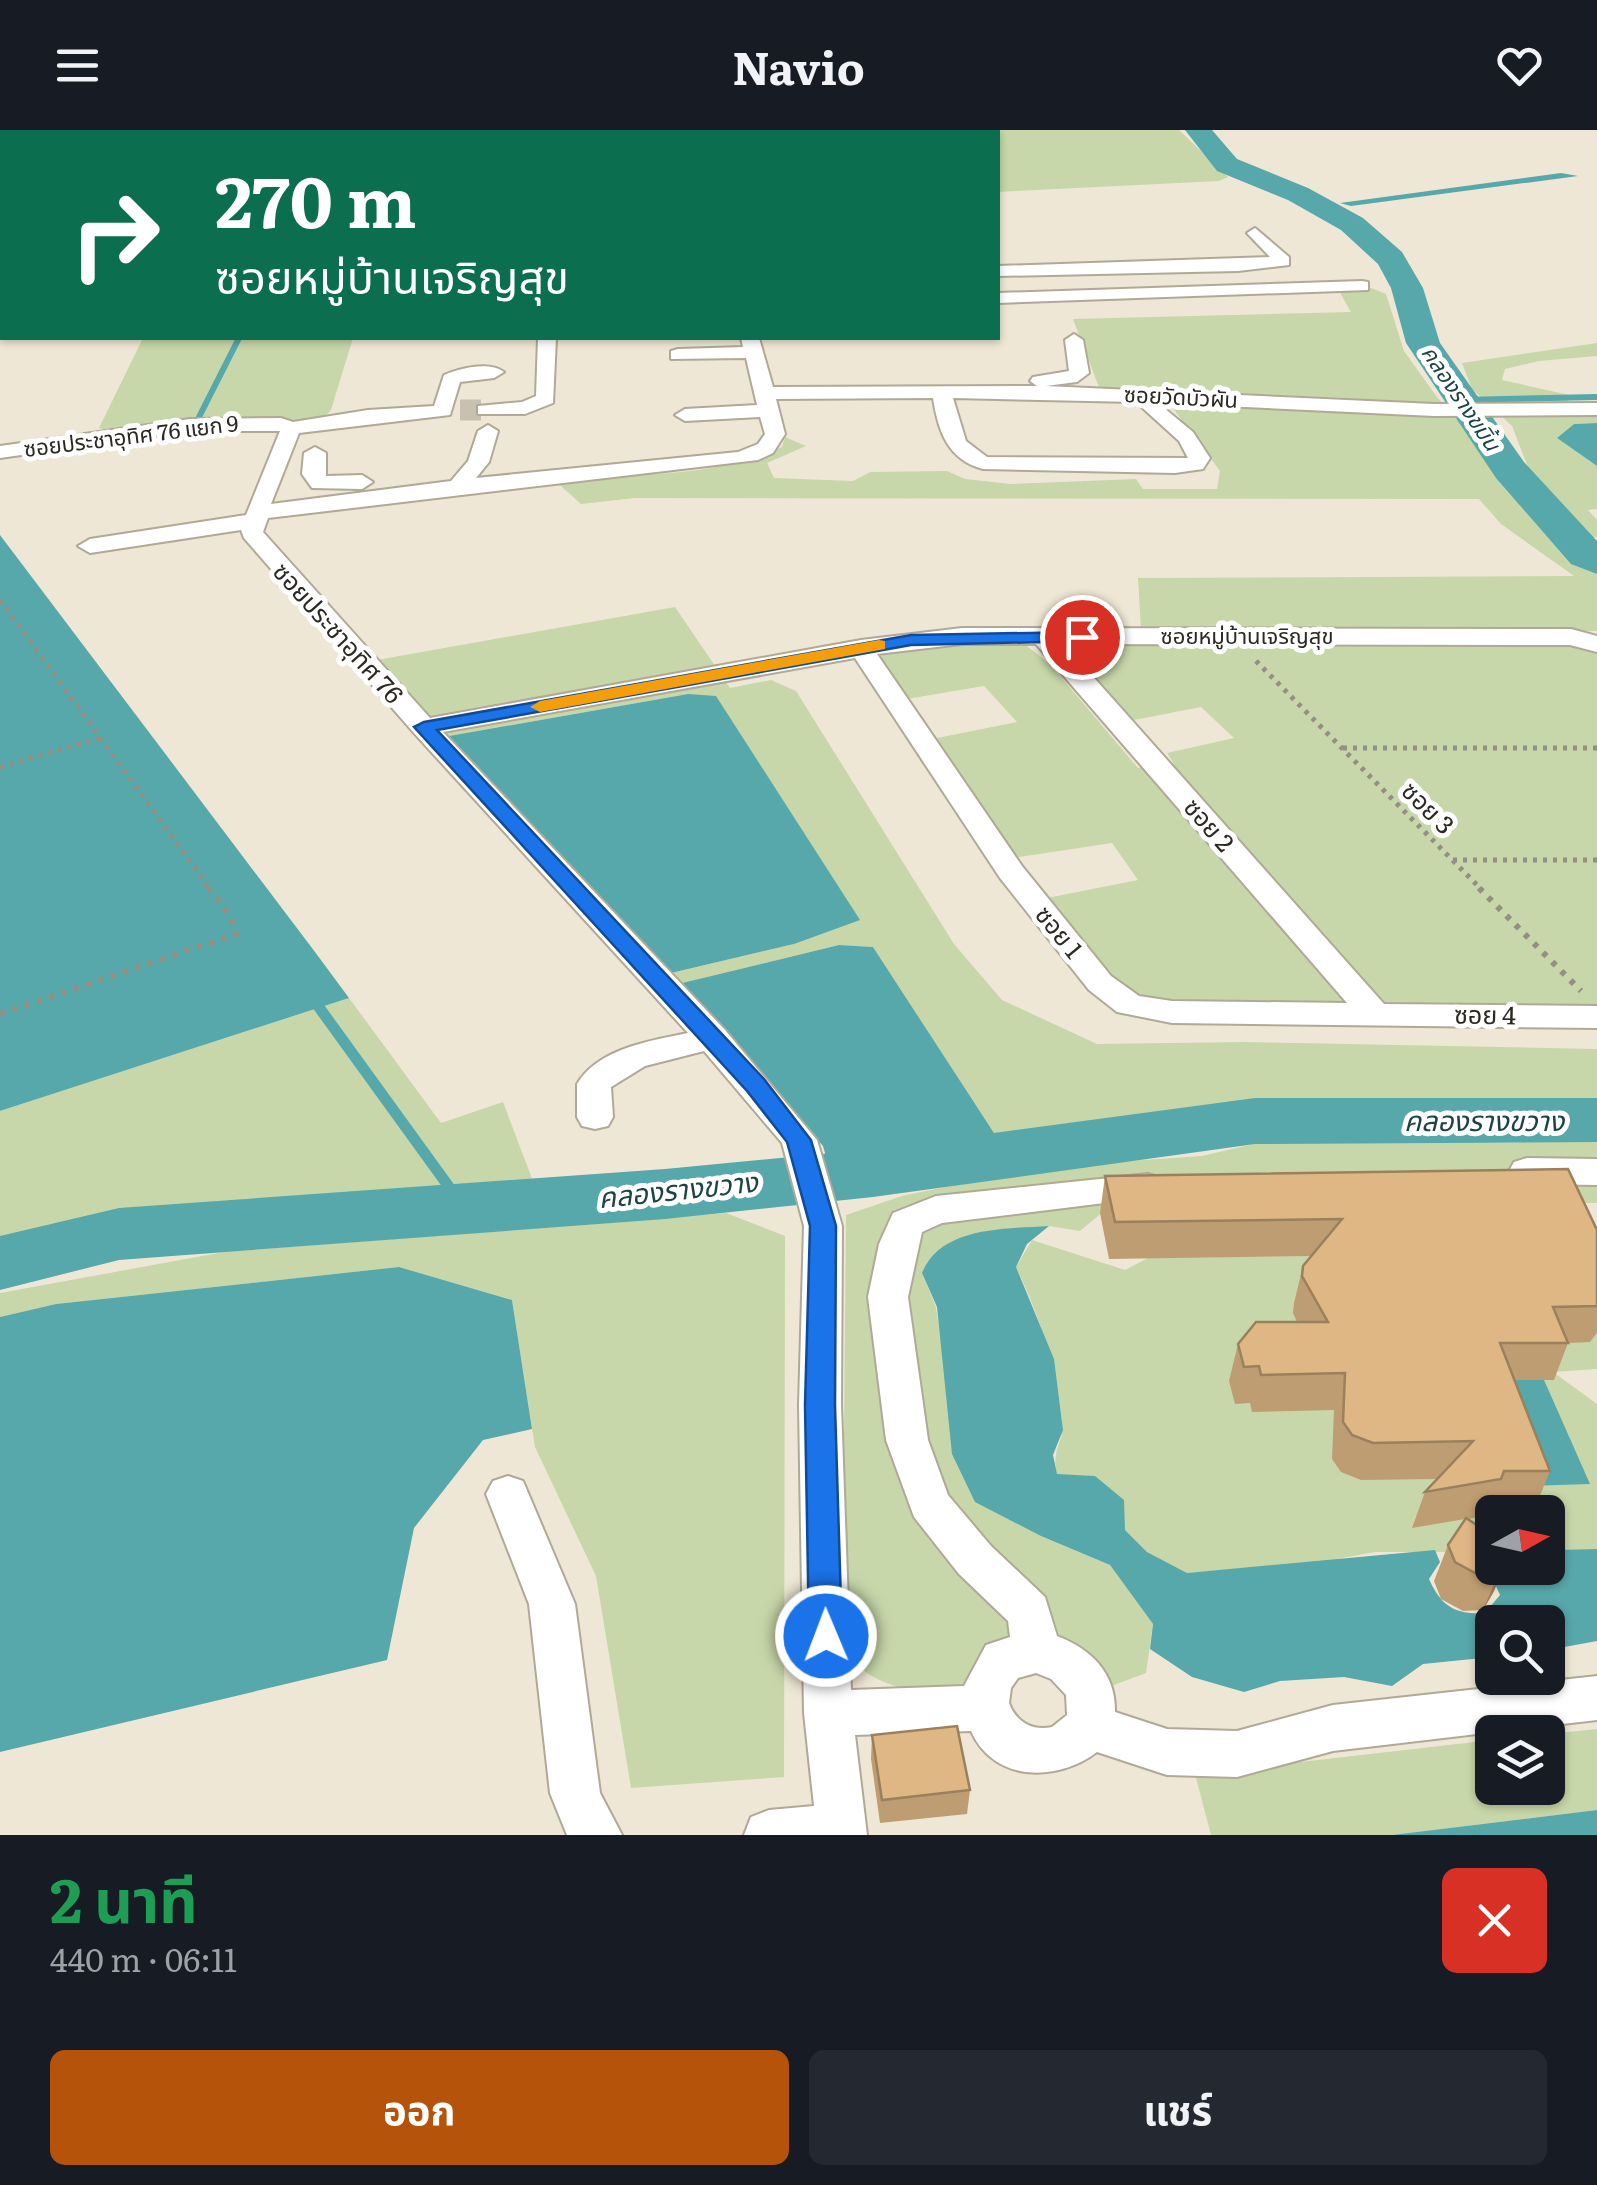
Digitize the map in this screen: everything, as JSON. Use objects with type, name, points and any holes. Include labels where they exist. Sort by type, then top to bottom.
[{"type":"street","points":[[1000,271],[1164,269],[1282,261],[1255,233]]},
{"type":"street","points":[[1000,298],[1362,286]]},
{"type":"street","points":[[465,479],[487,420],[546,400],[547,340]]},
{"type":"street","points":[[1041,392],[1038,381],[1070,378],[1079,372],[1074,340]]},
{"type":"street","points":[[315,453],[313,474],[320,484],[465,479],[738,458],[772,444],[768,401],[752,345],[678,355]]},
{"type":"street","name":"ซอยประชาอุทิศ 76 แยก 9","points":[[0,452],[190,425],[262,421],[291,428],[368,416],[452,411],[450,380],[463,374],[494,372]]},
{"type":"street","points":[[942,392],[946,421],[958,448],[983,462],[1175,468],[1195,464],[1199,458],[1195,446],[1173,421],[1150,407],[1142,395]]},
{"type":"street","name":"ซอยวัดบัวผัน","points":[[685,415],[768,401],[942,392],[1142,395],[1360,407],[1590,409]]},
{"type":"street","points":[[257,516],[291,428]]},
{"type":"street","points":[[90,546],[465,479]]},
{"type":"street","name":"ซอยประชาอุทิศ 76","points":[[257,516],[252,533],[258,544],[712,1038],[798,1140],[823,1226],[820,1405],[828,1713],[842,1832]]},
{"type":"street","name":"ซอยหมู่บ้านเจริญสุข","points":[[424,727],[862,648],[962,636],[1571,637],[1597,644]]},
{"type":"street","name":"ซอย 2","points":[[1044,637],[1373,1012]]},
{"type":"street","name":"ซอย 1","points":[[862,648],[1011,872],[1100,983],[1129,1005],[1172,1012],[1373,1012]]},
{"type":"street","name":"ซอย 4","points":[[1373,1012],[1590,1006]]},
{"type":"street","points":[[595,1117],[594,1084],[604,1072],[630,1060],[712,1038]]},
{"type":"street","points":[[1495,1172],[1597,1172]]},
{"type":"street","points":[[1036,1652],[1029,1612],[975,1560],[929,1504],[907,1440],[888,1297],[898,1244],[906,1222],[936,1210],[1183,1184]]},
{"type":"street","points":[[508,1494],[552,1604],[575,1793],[591,1832],[597,1835]]},
{"type":"street","points":[[1036,1652],[1054,1655],[1082,1678],[1092,1710],[1088,1726],[1064,1748],[1028,1751],[998,1731],[986,1708],[985,1685],[992,1671],[1004,1660],[1036,1652]]},
{"type":"street","points":[[1088,1726],[1167,1752],[1238,1754],[1333,1728],[1597,1698]]},
{"type":"street","points":[[828,1713],[986,1708]]},
{"type":"street","points":[[769,1835],[842,1832]]},
{"type":"path","points":[[0,600],[230,916],[236,934],[0,1014]]},
{"type":"path","name":"ซอย 3","points":[[1231,636],[1590,1006]]},
{"type":"path","points":[[0,768],[101,738]]},
{"type":"path","points":[[1342,748],[1597,748]]},
{"type":"path","points":[[1452,860],[1597,860]]},
{"type":"green space","points":[[1000,130],[1179,130],[1228,177],[1219,181],[1000,192]]},
{"type":"green space","points":[[1371,288],[1386,294],[1404,351],[1437,397],[1530,500],[1533,511],[1597,570],[1597,631],[1141,630],[1138,578],[1574,576],[1501,524],[1479,499],[635,498],[581,504],[553,479],[670,473],[727,465],[782,447],[785,437],[806,446],[767,463],[774,478],[853,481],[870,472],[947,471],[965,479],[1011,484],[1136,479],[1143,489],[1217,489],[1220,471],[1172,407],[1213,402],[1371,412],[1364,401],[1345,398],[1099,387],[1073,319],[1351,312],[1339,291]]},
{"type":"green space","points":[[142,340],[352,340],[331,410],[322,420],[208,419],[109,431],[99,428]]},
{"type":"green space","points":[[1597,343],[1597,356],[1539,361],[1505,369],[1502,380],[1569,395],[1567,404],[1582,417],[1597,417],[1597,423],[1574,424],[1557,438],[1597,466],[1597,509],[1588,510],[1597,520],[1597,537],[1584,539],[1528,467],[1512,426],[1472,389],[1462,363]]},
{"type":"green space","points":[[675,607],[730,688],[771,680],[796,691],[954,944],[1002,1000],[1097,1044],[1244,1042],[1597,1049],[1597,1115],[1346,1110],[1089,1133],[994,1133],[873,947],[839,945],[678,984],[671,973],[794,944],[688,694],[449,736],[377,660]]},
{"type":"green space","points":[[970,642],[1023,643],[1050,664],[1138,768],[1174,764],[1167,753],[1234,738],[1201,707],[1129,721],[1064,651],[1064,643],[1560,642],[1597,652],[1597,1009],[1158,1005],[1122,989],[1093,962],[1042,899],[1138,880],[1112,843],[1013,858],[932,739],[1017,722],[984,686],[907,699],[873,653]]},
{"type":"green space","points":[[349,998],[441,1123],[503,1102],[536,1189],[198,1209],[0,1250],[0,1111]]},
{"type":"green space","points":[[1293,1135],[1514,1143],[1568,1136],[1597,1141],[1597,1203],[1560,1203],[1597,1275],[1597,1369],[1553,1372],[1597,1404],[1597,1549],[1565,1550],[1565,1495],[1475,1495],[1475,1552],[1375,1552],[1315,1563],[1187,1573],[1147,1552],[1125,1530],[1095,1476],[1057,1475],[1062,1430],[1060,1402],[1040,1324],[1016,1267],[1032,1240],[1125,1270],[1190,1236],[1104,1211],[1080,1231],[1049,1226],[922,1273],[936,1307],[944,1362],[1041,1536],[1110,1565],[1153,1624],[1146,1673],[1087,1695],[1047,1667],[939,1690],[913,1690],[864,1671],[842,1650],[846,1215],[902,1196],[1041,1167],[1202,1156]]},
{"type":"green space","points":[[726,1213],[785,1236],[784,1777],[631,1788],[596,1576],[535,1447],[512,1300],[399,1267],[56,1304],[0,1317],[0,1293],[224,1252]]},
{"type":"green space","points":[[1597,1729],[1597,1810],[1392,1835],[1211,1835],[1195,1774],[1475,1742],[1475,1805],[1565,1805],[1565,1732]]},
{"type":"water","points":[[1561,173],[1578,176],[1351,206],[1340,203]]},
{"type":"water","points":[[1597,423],[1597,466],[1557,438],[1574,424]]},
{"type":"water","points":[[0,535],[315,952],[349,998],[0,1111]]},
{"type":"water","points":[[688,694],[716,696],[860,920],[794,944],[671,973],[449,736]]},
{"type":"water","points":[[839,945],[873,947],[994,1133],[940,1158],[828,1163],[823,1146],[678,984]]},
{"type":"water","points":[[1049,1226],[1027,1244],[1016,1267],[1054,1359],[1063,1430],[1053,1455],[1057,1474],[1095,1476],[1124,1500],[1125,1530],[1147,1552],[1187,1573],[1435,1550],[1440,1562],[1429,1579],[1434,1588],[1450,1607],[1475,1613],[1475,1659],[1423,1664],[1392,1686],[1344,1677],[1280,1681],[1244,1692],[1192,1677],[1150,1649],[1153,1624],[1110,1565],[975,1502],[952,1454],[937,1307],[922,1273],[944,1246],[959,1238],[994,1230]]},
{"type":"water","points":[[399,1267],[512,1300],[532,1429],[483,1440],[414,1528],[387,1660],[0,1752],[0,1317],[56,1304]]},
{"type":"water","points":[[1487,1380],[1544,1380],[1590,1484],[1526,1486]]},
{"type":"water","points":[[1597,1549],[1597,1641],[1565,1647],[1565,1605],[1492,1605],[1500,1595],[1496,1585],[1565,1585],[1565,1550]]},
{"type":"water","points":[[1597,1810],[1597,1835],[1392,1835]]},
{"type":"building","points":[[1568,1169],[1597,1230],[1597,1306],[1553,1307],[1568,1343],[1500,1343],[1550,1471],[1504,1471],[1501,1479],[1425,1492],[1473,1441],[1373,1443],[1352,1435],[1343,1422],[1345,1373],[1261,1375],[1259,1366],[1244,1367],[1238,1344],[1256,1322],[1328,1322],[1302,1276],[1303,1266],[1342,1219],[1115,1222],[1105,1176]]},
{"type":"building","points":[[1466,1518],[1475,1524],[1475,1573],[1455,1562],[1448,1545]]},
{"type":"building","points":[[957,1726],[970,1790],[882,1800],[872,1735]]},
{"type":"waterway","name":"คลองรางขมิ้น","points":[[1198,130],[1227,165],[1298,194],[1352,224],[1391,259],[1407,288],[1423,343],[1510,470],[1586,555],[1597,561]]},
{"type":"waterway","points":[[198,419],[238,340]]},
{"type":"waterway","points":[[1462,400],[1597,397]]},
{"type":"waterway","points":[[313,999],[465,1209]]},
{"type":"waterway","name":"คลองรางขวาง","points":[[0,1263],[119,1234],[665,1194],[873,1173],[1255,1121],[1597,1120]]},
{"type":"tunnel","points":[[460,410],[485,410]]},
{"type":"slow traffic","points":[[540,707],[879,645]]},
{"type":"route","points":[[826,1636],[820,1405],[825,1306],[823,1226],[798,1140],[755,1085],[424,727],[911,640],[962,636],[1082,637]]}]
